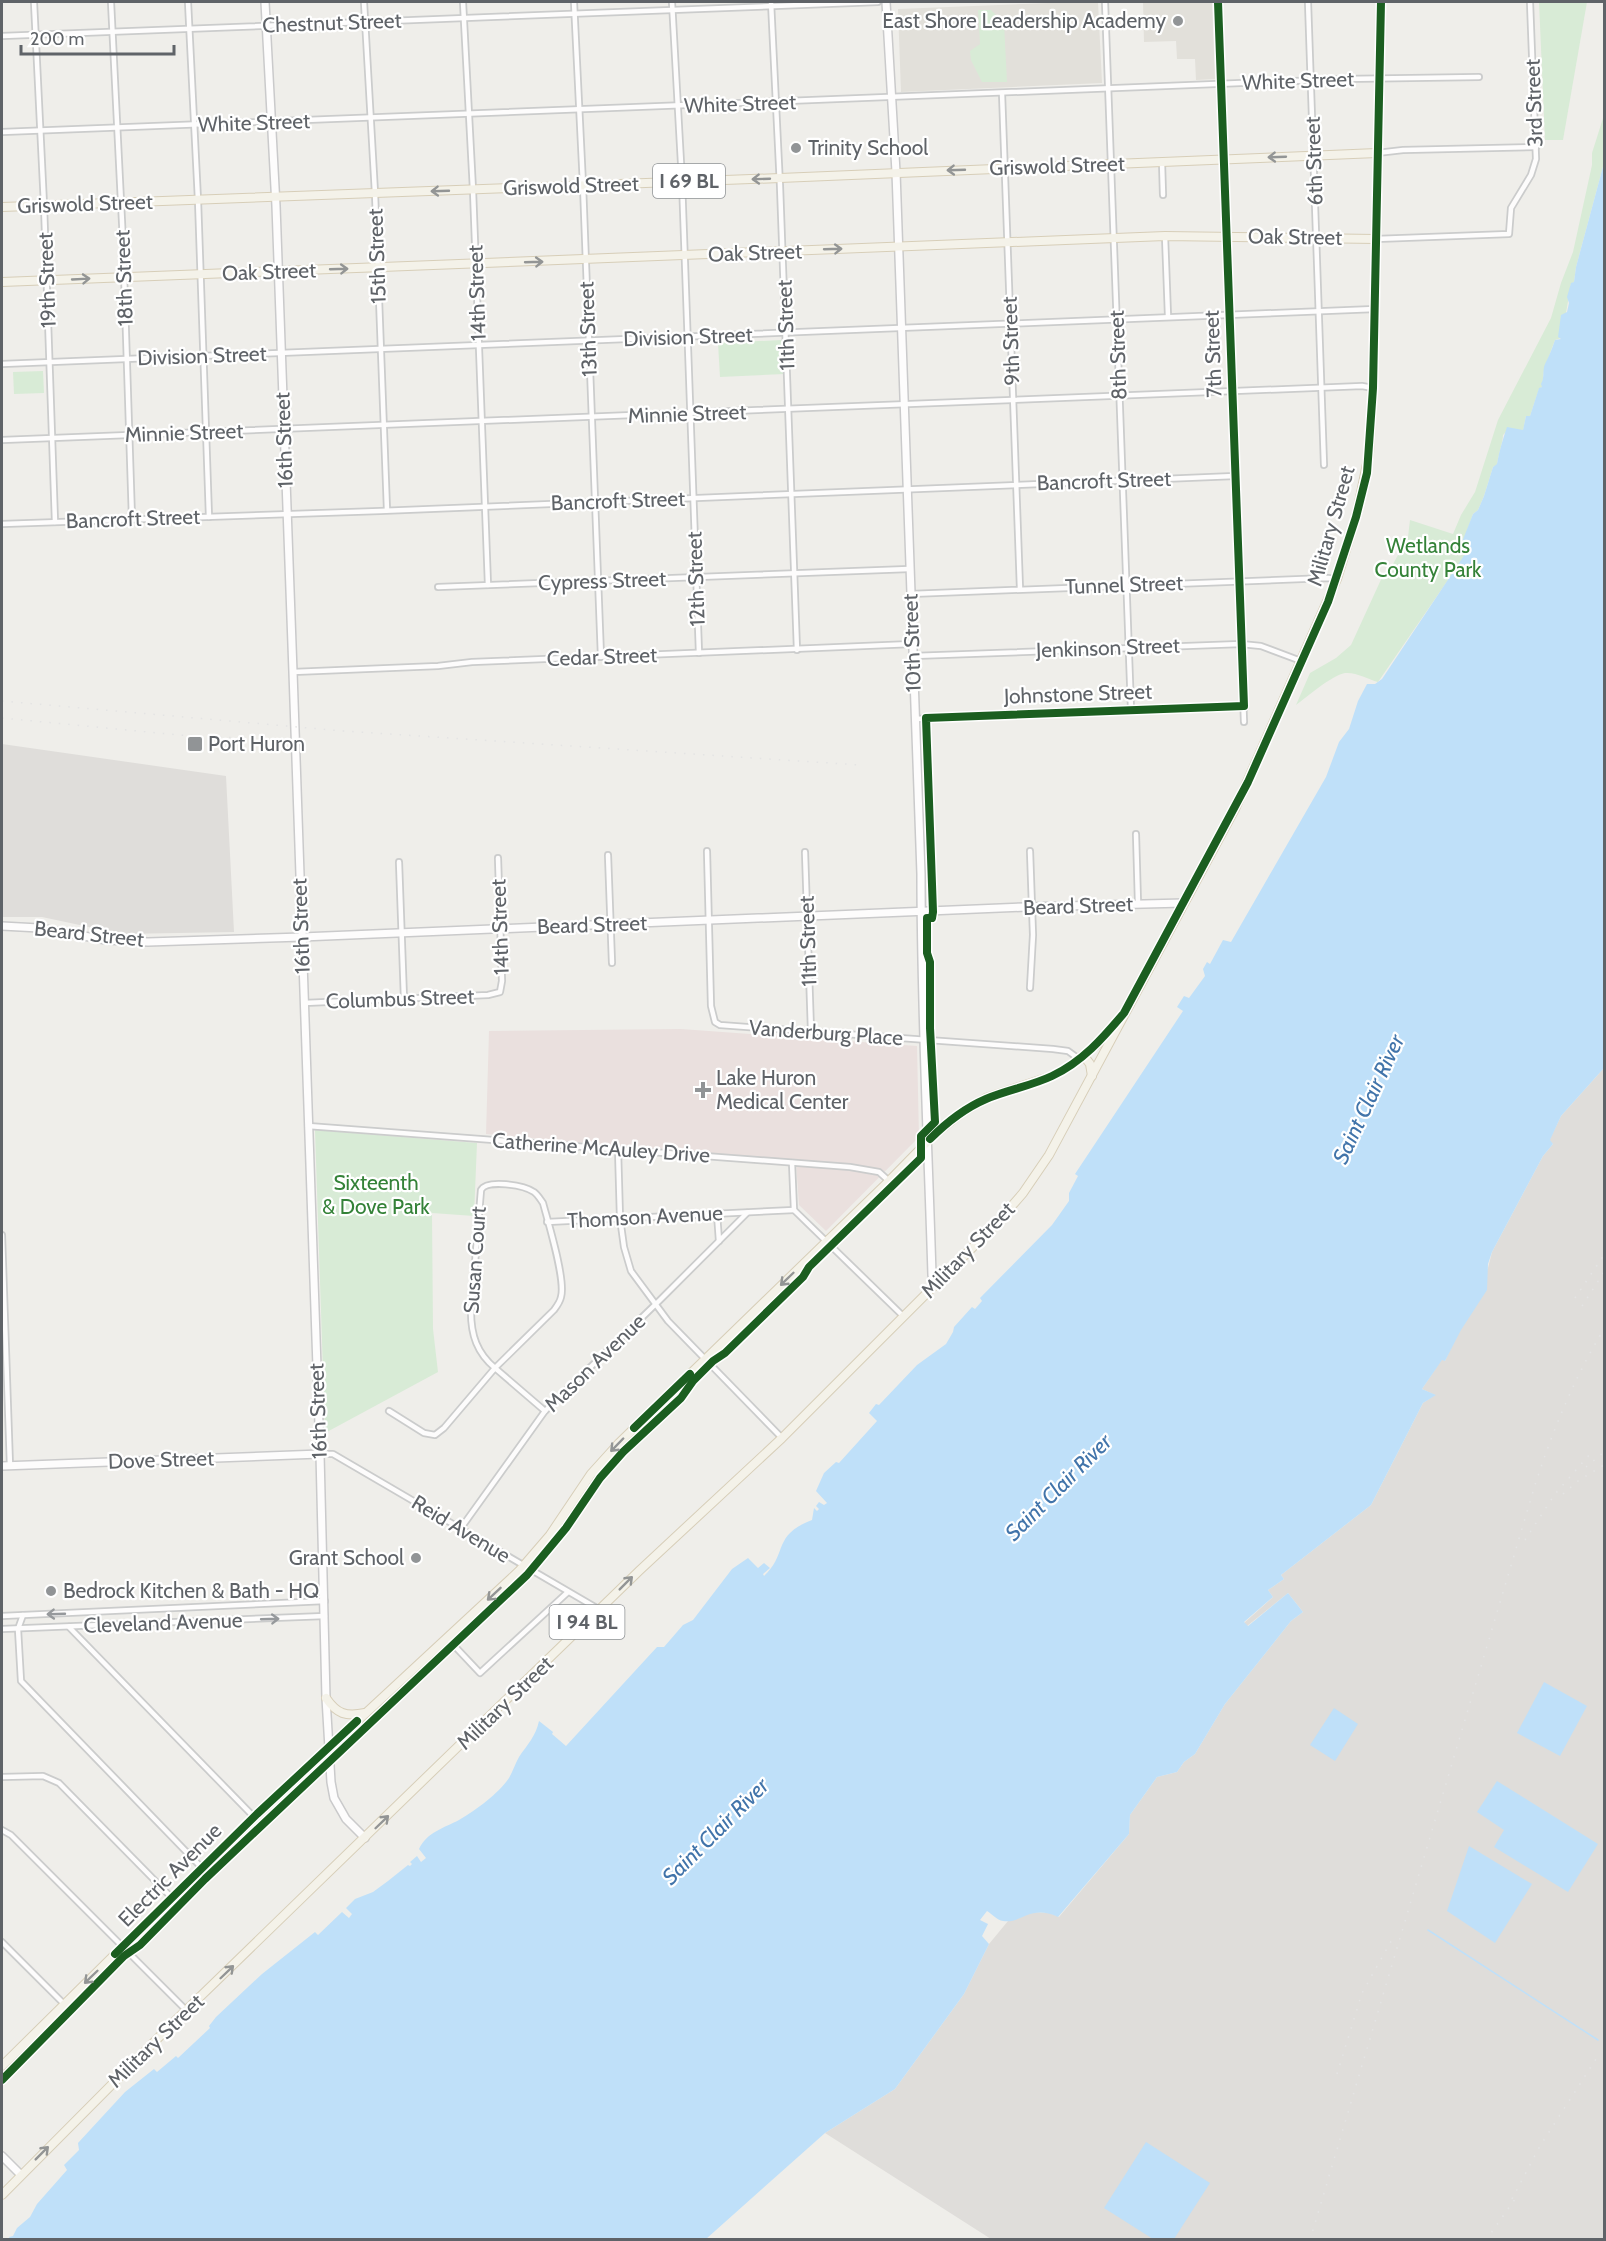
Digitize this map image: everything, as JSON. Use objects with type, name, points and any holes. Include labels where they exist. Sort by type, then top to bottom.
[{"type":"main road","name":"Military Street","points":[[2,2195],[365,1838],[782,1437],[996,1224],[1023,1193],[1049,1155],[1248,782],[1337,579],[1356,517],[1367,473],[1373,388],[1381,2]]},
{"type":"main road","name":"Griswold Street","points":[[2,207],[1377,153]]},
{"type":"main road","name":"Oak Street","points":[[2,282],[1165,236],[1376,239]]},
{"type":"main road","name":"Electric Avenue","points":[[2,2066],[254,1817],[524,1566],[550,1535],[600,1462],[928,1141],[986,1098],[1052,1076],[1082,1058],[1100,1042],[1124,1013]]},
{"type":"main road","points":[[1082,1058],[1092,1068],[1092,1077]]},
{"type":"main road","points":[[326,1698],[335,1710],[342,1714],[367,1713]]},
{"type":"street","name":"19th Street","points":[[34,2],[55,522]]},
{"type":"street","name":"18th Street","points":[[111,2],[121,203],[132,519]]},
{"type":"street","points":[[188,2],[198,200],[209,517]]},
{"type":"street","name":"16th Street","points":[[265,2],[272,122],[293,672],[325,1601],[326,1698],[334,1798],[346,1819],[365,1838]]},
{"type":"street","name":"15th Street","points":[[364,2],[375,193],[387,510]]},
{"type":"street","name":"14th Street","points":[[463,2],[473,190],[488,585]]},
{"type":"street","name":"13th Street","points":[[574,2],[601,657]]},
{"type":"street","name":"12th Street","points":[[672,2],[682,181],[699,653]]},
{"type":"street","name":"Chestnut Street","points":[[2,36],[771,4],[878,2]]},
{"type":"street","name":"10th Street","points":[[886,2],[896,172],[924,1039],[935,1285]]},
{"type":"street","name":"8th Street","points":[[1105,2],[1131,709]]},
{"type":"street","name":"7th Street","points":[[1218,2],[1244,722]]},
{"type":"street","name":"6th Street","points":[[1308,2],[1324,465]]},
{"type":"street","name":"3rd Street","points":[[1509,234],[1511,208],[1535,167],[1530,2]]},
{"type":"street","name":"11th Street","points":[[771,4],[783,252],[797,650]]},
{"type":"street","name":"White Street","points":[[2,132],[1311,80],[1479,77]]},
{"type":"street","name":"9th Street","points":[[1002,93],[1020,589]]},
{"type":"street","name":"Griswold Street","points":[[1377,153],[1403,150],[1536,147]]},
{"type":"street","points":[[1162,162],[1163,195]]},
{"type":"street","name":"Oak Street","points":[[1376,239],[1509,234]]},
{"type":"street","points":[[1165,236],[1168,316]]},
{"type":"street","name":"Division Street","points":[[2,363],[1374,309]]},
{"type":"street","name":"Minnie Street","points":[[2,440],[1362,386],[1373,388]]},
{"type":"street","name":"Bancroft Street","points":[[2,524],[1235,476]]},
{"type":"street","name":"Cypress Street","points":[[438,587],[909,568]]},
{"type":"street","name":"Tunnel Street","points":[[910,594],[1337,579]]},
{"type":"street","name":"Cedar Street","points":[[293,672],[912,644]]},
{"type":"street","name":"Jenkinson Street","points":[[913,656],[1241,644],[1261,646],[1301,661]]},
{"type":"street","name":"Johnstone Street","points":[[915,719],[1244,706]]},
{"type":"street","points":[[1136,834],[1138,903]]},
{"type":"street","points":[[707,851],[708,921]]},
{"type":"street","points":[[1030,851],[1033,935],[1030,988]]},
{"type":"street","name":"11th Street","points":[[805,852],[811,1031]]},
{"type":"street","points":[[608,855],[612,963]]},
{"type":"street","name":"14th Street","points":[[497,994],[502,988],[498,858]]},
{"type":"street","points":[[399,862],[404,999]]},
{"type":"street","name":"Beard Street","points":[[2,926],[39,927],[84,937],[122,942],[1184,903]]},
{"type":"street","name":"Vanderburg Place","points":[[708,921],[711,1006],[715,1022],[728,1026],[1062,1050],[1082,1058]]},
{"type":"street","name":"Columbus Street","points":[[304,1003],[497,994]]},
{"type":"street","name":"Catherine McAuley Drive","points":[[308,1126],[861,1169],[879,1172],[889,1181]]},
{"type":"street","points":[[618,1149],[620,1218],[624,1247],[632,1271],[668,1321],[782,1437]]},
{"type":"street","points":[[792,1163],[794,1210],[903,1316]]},
{"type":"street","name":"Thomson Avenue","points":[[483,1186],[495,1184],[518,1186],[534,1191],[543,1203],[547,1221],[794,1210]]},
{"type":"street","name":"Susan Court","points":[[483,1186],[480,1199],[471,1322],[478,1348],[495,1368],[545,1411]]},
{"type":"street","name":"Mason Avenue","points":[[461,1528],[545,1411],[747,1213]]},
{"type":"street","points":[[717,1214],[719,1242]]},
{"type":"street","points":[[389,1411],[424,1433],[435,1435],[444,1428],[495,1368],[554,1310],[562,1297],[562,1281],[547,1221]]},
{"type":"street","points":[[2,1235],[6,1466]]},
{"type":"street","name":"Dove Street","points":[[6,1466],[320,1454]]},
{"type":"street","name":"Reid Avenue","points":[[320,1454],[333,1454],[600,1610]]},
{"type":"street","points":[[447,1638],[480,1673],[568,1592]]},
{"type":"street","name":"Cleveland Avenue","points":[[2,1616],[325,1601]]},
{"type":"street","points":[[23,1615],[18,1629],[21,1682],[202,1868]]},
{"type":"street","name":"Cleveland Avenue","points":[[2,1629],[325,1616]]},
{"type":"street","points":[[69,1626],[254,1817]]},
{"type":"street","points":[[2,1777],[43,1776],[59,1783],[172,1898]]},
{"type":"street","points":[[2,1830],[11,1835],[187,2011]]},
{"type":"street","points":[[2,1942],[64,2004]]},
{"type":"street","points":[[2,2156],[21,2175]]},
{"type":"shaded area","points":[[1098,2],[1102,83],[901,92],[898,9]]},
{"type":"shaded area","name":"East Shore Leadership Academy","points":[[1143,2],[1212,2],[1215,79],[1196,80],[1195,59],[1177,59],[1176,41],[1144,42]]},
{"type":"shaded area","points":[[2,744],[226,776],[234,932],[122,934],[42,917],[2,917]]},
{"type":"shaded area","name":"Lake Huron Medical Center","points":[[681,1029],[917,1046],[919,1137],[826,1231],[799,1205],[796,1162],[486,1134],[489,1031]]},
{"type":"shaded area","points":[[1604,1068],[1604,2239],[991,2239],[825,2133],[895,2089],[964,1994],[989,1944],[1008,1921],[1033,1912],[1050,1913],[1059,1917],[1129,1834],[1130,1815],[1157,1777],[1177,1772],[1184,1762],[1195,1754],[1225,1704],[1291,1621],[1303,1612],[1288,1593],[1247,1626],[1244,1623],[1273,1597],[1268,1590],[1284,1579],[1281,1575],[1371,1505],[1423,1403],[1435,1395],[1422,1389],[1442,1359],[1445,1361],[1488,1268],[1492,1252],[1543,1156],[1553,1144],[1549,1141],[1561,1116]]},
{"type":"green space","points":[[1539,2],[1587,2],[1563,140],[1545,140]]},
{"type":"green space","points":[[978,10],[991,10],[1004,23],[1007,82],[982,82],[971,60],[970,51],[980,44]]},
{"type":"green space","name":"Wetlands County Park","points":[[1604,115],[1604,163],[1574,282],[1571,284],[1561,338],[1555,340],[1544,370],[1542,387],[1539,389],[1530,416],[1526,416],[1523,431],[1506,432],[1503,435],[1497,465],[1493,467],[1484,496],[1478,510],[1473,514],[1463,542],[1470,548],[1378,682],[1345,673],[1327,682],[1296,705],[1310,673],[1336,658],[1351,645],[1384,573],[1388,573],[1408,537],[1410,520],[1453,534],[1475,492],[1498,420],[1551,318],[1573,252],[1592,165],[1592,153]]},
{"type":"green space","points":[[782,340],[784,374],[720,377],[718,343]]},
{"type":"green space","points":[[43,371],[44,393],[14,394],[13,372]]},
{"type":"green space","name":"Sixteenth & Dove Park","points":[[315,1130],[477,1143],[474,1216],[432,1213],[433,1329],[438,1372],[325,1433]]},
{"type":"water","name":"Saint Clair River","points":[[1604,163],[1604,1068],[1561,1116],[1550,1140],[1553,1144],[1543,1156],[1492,1252],[1488,1264],[1487,1290],[1461,1330],[1445,1361],[1442,1360],[1422,1389],[1436,1395],[1423,1403],[1371,1505],[1281,1575],[1284,1579],[1268,1590],[1273,1597],[1244,1622],[1248,1626],[1288,1593],[1303,1612],[1291,1621],[1225,1704],[1195,1754],[1184,1762],[1177,1772],[1157,1777],[1130,1815],[1129,1834],[1058,1917],[1033,1913],[1016,1920],[1003,1921],[987,1911],[980,1920],[988,1924],[982,1936],[989,1944],[964,1994],[895,2089],[825,2133],[706,2239],[10,2239],[9,2237],[13,2236],[17,2228],[30,2217],[37,2204],[67,2170],[64,2165],[79,2150],[78,2143],[125,2092],[154,2069],[157,2072],[176,2056],[178,2058],[210,2028],[209,2026],[216,2017],[262,1974],[315,1932],[318,1935],[342,1912],[349,1918],[352,1914],[346,1908],[355,1899],[373,1892],[408,1865],[410,1866],[412,1864],[410,1862],[417,1856],[421,1862],[426,1858],[419,1849],[427,1838],[459,1820],[493,1796],[509,1778],[539,1721],[566,1746],[657,1647],[664,1647],[683,1625],[693,1620],[732,1569],[748,1558],[758,1568],[764,1563],[770,1568],[763,1574],[764,1576],[771,1568],[776,1560],[791,1532],[812,1520],[814,1508],[817,1511],[819,1509],[816,1506],[819,1502],[824,1505],[827,1503],[816,1491],[824,1473],[836,1462],[839,1463],[877,1421],[869,1413],[876,1404],[879,1405],[917,1365],[946,1344],[954,1327],[972,1307],[975,1309],[982,1301],[980,1298],[1052,1225],[1069,1201],[1069,1193],[1078,1176],[1075,1174],[1183,1011],[1177,1007],[1184,996],[1189,998],[1205,976],[1203,969],[1207,962],[1210,964],[1223,940],[1231,942],[1326,777],[1339,742],[1349,729],[1358,701],[1367,684],[1375,684],[1382,679],[1469,548],[1462,542],[1473,514],[1478,510],[1484,496],[1493,467],[1497,464],[1507,427],[1523,430],[1526,416],[1530,416],[1539,388],[1542,387],[1544,367],[1555,340],[1561,339],[1558,337],[1561,315],[1567,312],[1569,303],[1567,297],[1571,283],[1574,282]]},
{"type":"water","points":[[1544,1682],[1587,1706],[1560,1756],[1517,1733]]},
{"type":"water","points":[[1334,1708],[1358,1724],[1335,1761],[1310,1745]]},
{"type":"water","points":[[1497,1781],[1598,1844],[1568,1892],[1494,1847],[1504,1830],[1477,1812]]},
{"type":"water","points":[[1469,1846],[1532,1884],[1495,1943],[1447,1911]]},
{"type":"water","points":[[1146,2142],[1210,2183],[1174,2239],[1153,2239],[1104,2208]]},
{"type":"waterway","points":[[1428,1930],[1598,2040]]},
{"type":"railway","points":[[2,701],[343,731],[860,765]]},
{"type":"railway","points":[[2,718],[179,735],[241,738]]},
{"type":"railway","points":[[1575,1298],[1604,1255]]},
{"type":"railway","points":[[1582,1306],[1604,1272]]},
{"type":"railway","points":[[1310,2240],[1535,1485],[1565,1405],[1604,1329]]},
{"type":"railway","points":[[1586,1467],[1604,1452]]},
{"type":"railway","points":[[1525,1540],[1555,1494],[1590,1454]]},
{"type":"railway","points":[[1563,1494],[1578,1481],[1604,1465]]},
{"type":"railway","points":[[1337,2074],[1362,1993],[1394,1936]]},
{"type":"railway","points":[[1512,2199],[1540,2146],[1596,2059]]},
{"type":"railway","points":[[1486,2240],[1518,2195]]},
{"type":"cycle path","points":[[2,2080],[124,1956],[140,1945],[205,1879],[527,1575],[566,1528],[600,1478],[623,1452],[681,1398],[693,1381],[803,1277],[809,1267],[921,1158],[921,1136],[935,1122],[930,1028],[930,962],[927,953],[927,918],[932,918],[933,912],[926,718],[1244,706],[1218,2]]},
{"type":"cycle path","points":[[930,1139],[956,1116],[978,1103],[1044,1079],[1073,1064],[1100,1040],[1124,1013],[1248,782],[1328,602],[1356,517],[1367,473],[1373,388],[1381,2]]},
{"type":"cycle path","points":[[634,1428],[690,1374]]},
{"type":"cycle path","points":[[115,1954],[257,1814],[357,1721]]},
{"type":"place","name":"East Shore Leadership Academy","points":[[1178,21]]},
{"type":"place","name":"Trinity School","points":[[796,148]]},
{"type":"place","name":"Port Huron","points":[[195,744]]},
{"type":"place","name":"Lake Huron Medical Center","points":[[703,1090]]},
{"type":"place","name":"Grant School","points":[[416,1558]]},
{"type":"place","name":"Bedrock Kitchen & Bath - HQ","points":[[51,1591]]}]
